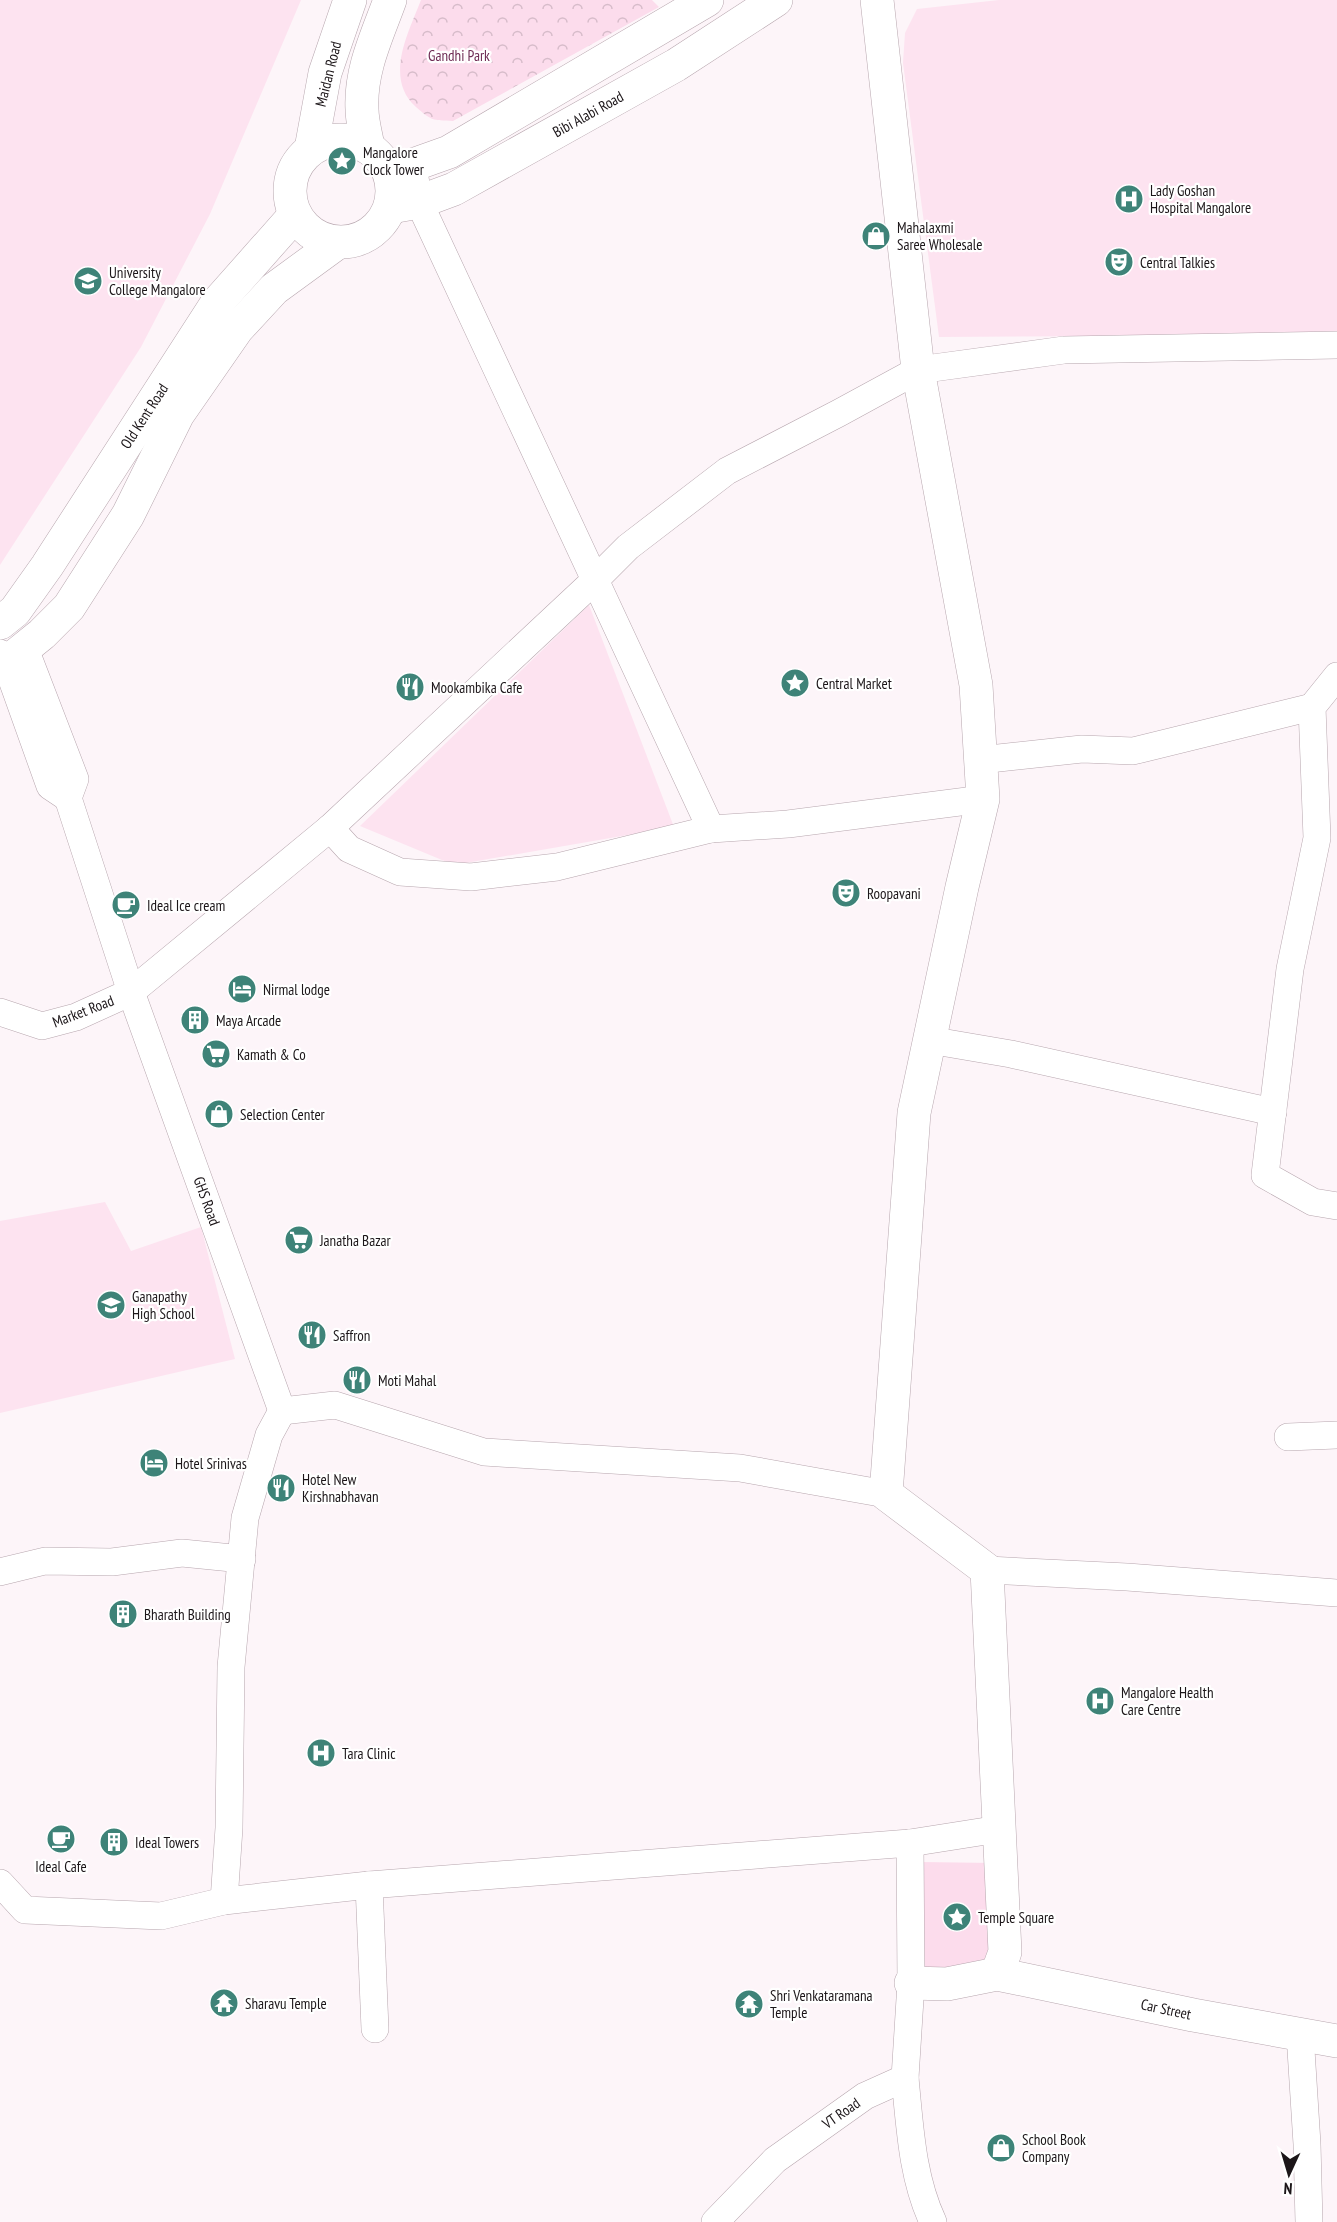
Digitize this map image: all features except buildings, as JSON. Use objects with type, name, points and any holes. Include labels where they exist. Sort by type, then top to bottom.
[{"type":"street","name":"Maidan Road","points":[[311,149],[325,73],[350,0]]},
{"type":"street","points":[[368,147],[362,110],[363,81],[369,54],[390,0]]},
{"type":"street","points":[[707,0],[449,152],[402,169],[393,190],[405,205],[594,582],[711,829]]},
{"type":"street","name":"Bibi Alabi Road","points":[[405,205],[454,189],[676,65],[776,0]]},
{"type":"street","points":[[877,0],[918,370],[976,686],[982,800],[914,1113],[885,1494]]},
{"type":"street","points":[[402,169],[381,158],[368,147],[354,141],[339,139],[324,142],[311,149],[301,159],[290,184],[290,198],[295,215],[305,229],[320,238],[337,243],[354,242],[370,234],[405,205]]},
{"type":"street","name":"Old Kent Road","points":[[0,623],[15,611],[47,566],[217,303],[295,215]]},
{"type":"street","points":[[8,658],[69,607],[128,515],[178,414],[237,329],[274,289],[337,243]]},
{"type":"street","name":"Market Road","points":[[0,1012],[42,1026],[76,1017],[131,992],[330,828],[594,582],[628,547],[726,471],[918,370],[1064,350],[1337,345]]},
{"type":"street","name":"GHS Road","points":[[8,658],[75,779],[68,798],[131,992],[282,1411]]},
{"type":"street","points":[[980,760],[1082,749],[1133,751],[1312,707],[1337,676]]},
{"type":"street","points":[[1312,707],[1317,837],[1290,969],[1265,1175],[1313,1202],[1337,1206]]},
{"type":"street","points":[[330,828],[349,849],[400,872],[471,877],[557,867],[711,829],[788,824],[982,800]]},
{"type":"street","points":[[929,1040],[1022,1057],[1273,1112]]},
{"type":"street","points":[[224,1902],[229,1828],[231,1667],[245,1518],[269,1435],[282,1411],[334,1405],[484,1452],[740,1468],[885,1494],[987,1570],[1127,1577],[1337,1593]]},
{"type":"street","points":[[1288,1437],[1337,1435]]},
{"type":"street","points":[[0,1572],[45,1561],[112,1562],[182,1553],[242,1559]]},
{"type":"street","points":[[911,1983],[947,1984],[997,1974],[1005,1952],[987,1570]]},
{"type":"street","points":[[0,1883],[25,1910],[161,1916],[224,1902],[369,1885],[910,1843],[999,1829]]},
{"type":"street","points":[[910,1843],[911,1983],[905,2079],[914,2167],[924,2203],[933,2222]]},
{"type":"street","points":[[369,1885],[375,2029]]},
{"type":"street","name":"Car Street","points":[[997,1974],[1193,2015],[1337,2041]]},
{"type":"street","points":[[1299,2034],[1307,2144],[1309,2222]]},
{"type":"street","name":"VT Road","points":[[714,2222],[775,2160],[865,2096],[905,2079]]},
{"type":"shaded area","name":"University College Mangalore","points":[[0,0],[301,0],[210,214],[141,347],[0,565]]},
{"type":"shaded area","name":"Lady Goshan Hospital Mangalore","points":[[999,0],[1337,0],[1337,335],[939,337],[903,63],[905,33],[917,9]]},
{"type":"shaded area","points":[[589,605],[674,827],[454,865],[360,826]]},
{"type":"shaded area","name":"Ganapathy High School","points":[[105,1202],[131,1251],[201,1227],[235,1359],[0,1413],[0,1221]]},
{"type":"green space","name":"Gandhi Park","points":[[421,0],[652,0],[659,7],[453,121],[436,120],[426,115],[406,95],[401,83],[400,69],[405,41]]},
{"type":"green space","name":"Temple Square","points":[[920,1862],[995,1863],[994,1972],[919,1971]]},
{"type":"place","name":"Mangalore Clock Tower","points":[[342,161]]},
{"type":"place","name":"Lady Goshan Hospital Mangalore","points":[[1129,199]]},
{"type":"place","name":"Mahalaxmi Saree Wholesale","points":[[876,236]]},
{"type":"place","name":"Central Talkies","points":[[1119,262]]},
{"type":"place","name":"University College Mangalore","points":[[88,281]]},
{"type":"place","name":"Central Market","points":[[795,683]]},
{"type":"place","name":"Mookambika Cafe","points":[[410,687]]},
{"type":"place","name":"Roopavani","points":[[846,893]]},
{"type":"place","name":"Ideal Ice cream","points":[[126,905]]},
{"type":"place","name":"Nirmal lodge","points":[[242,989]]},
{"type":"place","name":"Maya Arcade","points":[[195,1020]]},
{"type":"place","name":"Kamath & Co","points":[[216,1054]]},
{"type":"place","name":"Selection Center","points":[[219,1114]]},
{"type":"place","name":"Janatha Bazar","points":[[299,1240]]},
{"type":"place","name":"Ganapathy High School","points":[[111,1305]]},
{"type":"place","name":"Saffron","points":[[312,1335]]},
{"type":"place","name":"Moti Mahal","points":[[357,1380]]},
{"type":"place","name":"Hotel Srinivas","points":[[154,1463]]},
{"type":"place","name":"Hotel New Kirshnabhavan","points":[[281,1488]]},
{"type":"place","name":"Bharath Building","points":[[123,1614]]},
{"type":"place","name":"Mangalore Health Care Centre","points":[[1100,1701]]},
{"type":"place","name":"Tara Clinic","points":[[321,1753]]},
{"type":"place","name":"Ideal Cafe","points":[[61,1839]]},
{"type":"place","name":"Ideal Towers","points":[[114,1842]]},
{"type":"place","name":"Temple Square","points":[[957,1917]]},
{"type":"place","name":"Sharavu Temple","points":[[224,2003]]},
{"type":"place","name":"Shri Venkataramana Temple","points":[[749,2004]]},
{"type":"place","name":"School Book Company","points":[[1001,2148]]}]
